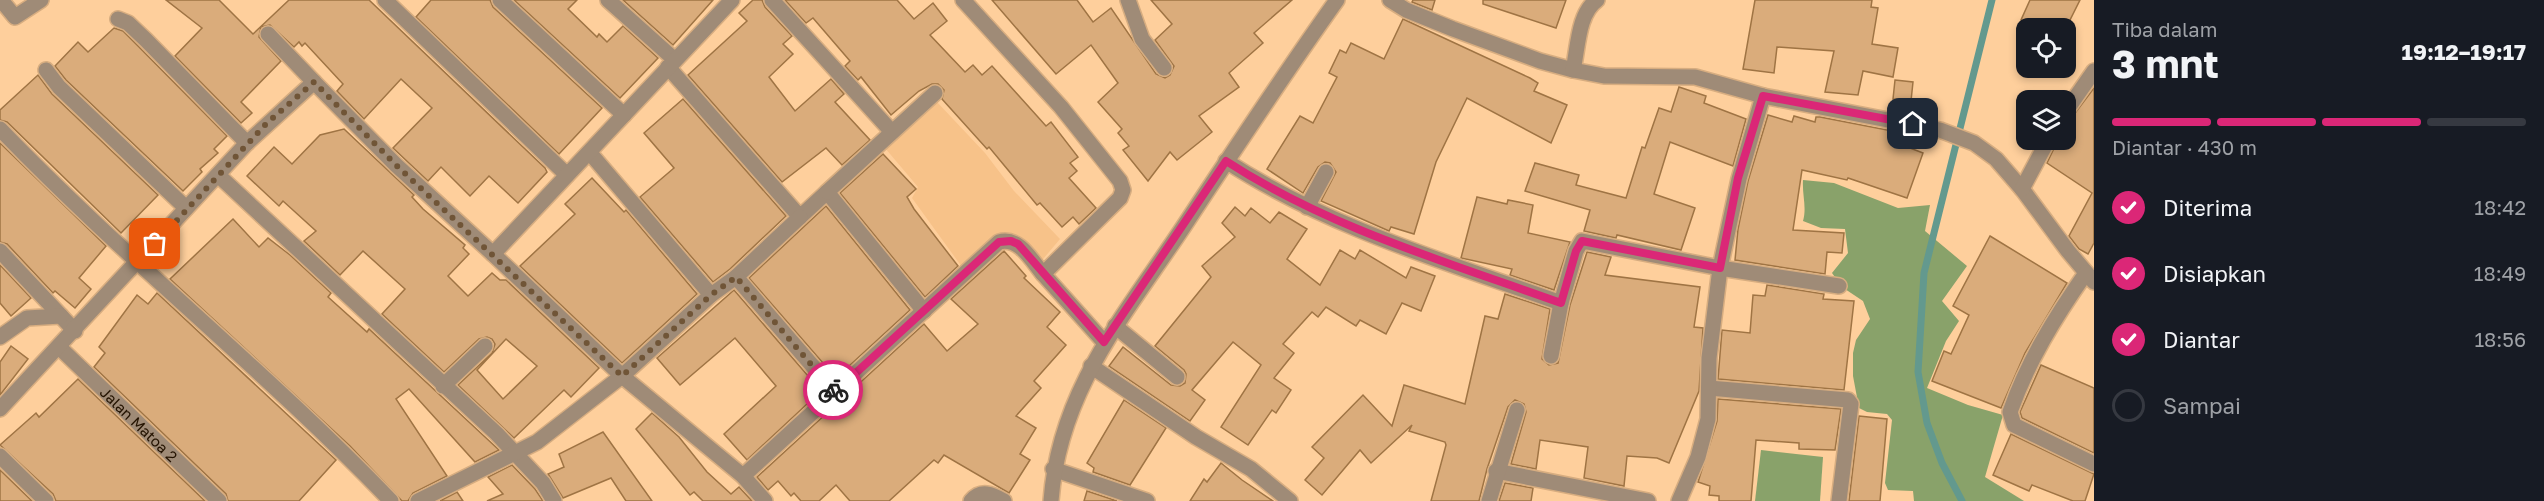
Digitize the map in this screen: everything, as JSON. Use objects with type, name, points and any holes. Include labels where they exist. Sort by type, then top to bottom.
[{"type":"street","points":[[1,0],[15,17],[40,0]]},
{"type":"street","points":[[385,0],[567,175]]},
{"type":"street","points":[[500,0],[624,115]]},
{"type":"street","points":[[608,0],[672,63],[800,216]]},
{"type":"street","points":[[772,0],[892,132]]},
{"type":"street","points":[[963,0],[1061,107],[1120,180],[1123,190],[1120,198],[1043,274]]},
{"type":"street","points":[[1128,0],[1142,39],[1164,68]]},
{"type":"street","points":[[1051,501],[1053,469],[1067,418],[1104,342],[1337,0]]},
{"type":"street","points":[[1390,0],[1406,10],[1540,62],[1604,76],[1695,77],[1763,96],[1940,130],[1974,143],[1996,159],[2022,189],[2090,277],[2054,320],[2027,368],[2010,412],[2010,419],[2014,425],[2094,464]]},
{"type":"street","points":[[1573,70],[1584,16],[1590,5],[1597,0]]},
{"type":"street","points":[[493,254],[590,153],[728,1]]},
{"type":"street","points":[[118,19],[128,23],[146,40],[247,143]]},
{"type":"street","points":[[268,34],[396,165],[622,376],[743,476],[765,501]]},
{"type":"street","points":[[46,70],[59,87],[186,208]]},
{"type":"street","points":[[2076,97],[2094,71]]},
{"type":"street","points":[[0,409],[140,262],[186,208],[247,143],[314,82]]},
{"type":"street","points":[[418,501],[537,442],[622,376],[711,295],[736,277],[935,93]]},
{"type":"street","points":[[1679,501],[1698,457],[1708,419],[1710,349],[1720,268],[1738,178],[1763,96]]},
{"type":"street","points":[[0,129],[66,198],[140,262],[339,447],[391,501]]},
{"type":"street","points":[[2022,189],[2043,150]]},
{"type":"street","points":[[590,153],[711,295]]},
{"type":"street","points":[[1226,161],[1282,196],[1307,207],[1419,254],[1561,303]]},
{"type":"street","points":[[1307,207],[1326,172]]},
{"type":"street","points":[[218,175],[514,452],[543,483],[554,501]]},
{"type":"street","points":[[827,192],[924,311]]},
{"type":"street","points":[[743,476],[999,242],[1005,240],[1018,244],[1104,342]]},
{"type":"street","points":[[1551,356],[1561,303],[1576,251],[1582,241],[1720,268],[1839,286]]},
{"type":"street","points":[[0,250],[75,330]]},
{"type":"street","points":[[736,277],[835,392]]},
{"type":"street","points":[[0,337],[27,318],[61,316]]},
{"type":"street","points":[[1115,326],[1177,377]]},
{"type":"street","points":[[442,386],[485,346]]},
{"type":"street","name":"Jalan Matoa 2","points":[[59,347],[219,501]]},
{"type":"street","points":[[1091,366],[1196,437],[1251,469],[1290,501]]},
{"type":"street","points":[[1709,387],[1848,400],[1851,404],[1839,501]]},
{"type":"street","points":[[1489,501],[1517,410]]},
{"type":"street","points":[[0,456],[46,501]]},
{"type":"street","points":[[1053,469],[1147,501]]},
{"type":"street","points":[[1497,471],[1648,501]]},
{"type":"street","points":[[971,501],[978,494],[984,493],[1004,501]]},
{"type":"shaded area","points":[[937,102],[985,153],[1014,191],[1060,239],[1033,271],[1004,235],[962,267],[912,198],[918,187],[885,148]]},
{"type":"green space","points":[[1803,180],[1834,183],[1898,208],[1930,205],[1925,231],[1967,266],[1942,301],[1959,321],[1946,341],[1927,388],[1968,405],[2003,415],[1985,477],[2024,501],[1914,501],[1913,491],[1888,490],[1885,483],[1892,420],[1887,414],[1867,412],[1859,408],[1853,376],[1853,353],[1856,340],[1870,319],[1863,301],[1842,287],[1832,273],[1848,253],[1845,229],[1821,228],[1803,221],[1805,211]]},
{"type":"green space","points":[[1761,450],[1823,457],[1820,501],[1755,501]]},
{"type":"building","points":[[166,0],[219,0],[253,34],[289,0],[369,0],[547,172],[518,203],[489,176],[470,196],[441,167],[428,181],[393,148],[432,108],[401,79],[364,119],[337,91],[343,84],[305,43],[302,46],[299,42],[294,47],[270,25],[261,27],[259,37],[281,61],[241,102],[252,113],[241,123],[175,56],[202,28]]},
{"type":"building","points":[[431,0],[490,0],[493,7],[602,108],[559,154],[416,17]]},
{"type":"building","points":[[514,0],[577,0],[568,9],[597,37],[599,34],[607,42],[623,26],[658,58],[620,98]]},
{"type":"building","points":[[623,0],[713,0],[673,45]]},
{"type":"building","points":[[753,0],[762,0],[765,7],[792,36],[783,44],[793,54],[769,77],[795,111],[831,79],[844,94],[835,102],[870,140],[842,165],[826,148],[782,182],[688,75],[747,21],[739,13]]},
{"type":"building","points":[[785,0],[897,0],[914,19],[933,3],[947,21],[930,35],[965,72],[973,65],[982,75],[992,66],[1046,126],[1051,122],[1078,157],[1070,163],[1077,171],[1069,178],[1096,208],[1079,224],[1073,217],[1062,227],[1040,203],[1037,205],[989,147],[987,149],[942,99],[944,90],[938,84],[932,84],[919,91],[891,115],[861,77],[858,80],[845,66],[850,61],[813,18],[806,23]]},
{"type":"building","points":[[992,0],[1077,0],[1093,22],[1111,8],[1156,74],[1165,78],[1170,75],[1174,66],[1155,40],[1172,24],[1151,0],[1292,0],[1254,33],[1263,43],[1229,73],[1239,87],[1199,116],[1212,132],[1177,160],[1170,152],[1148,181],[1123,150],[1129,146],[1118,133],[1122,129],[1098,102],[1118,83],[1091,45],[1056,74]]},
{"type":"building","points":[[1413,0],[1435,0],[1432,10],[1412,2]]},
{"type":"building","points":[[1483,0],[1566,0],[1556,28],[1483,4]]},
{"type":"building","points":[[1755,0],[1872,0],[1871,7],[1878,8],[1872,44],[1898,48],[1893,77],[1863,71],[1858,95],[1825,92],[1834,51],[1777,47],[1774,73],[1743,69]]},
{"type":"building","points":[[2030,0],[2080,0],[2071,18],[2022,18]]},
{"type":"building","points":[[1403,19],[1530,78],[1538,83],[1534,91],[1567,105],[1551,143],[1467,98],[1436,162],[1414,234],[1391,227],[1389,231],[1321,201],[1336,172],[1330,163],[1325,162],[1318,167],[1303,193],[1267,169],[1300,116],[1313,123],[1337,77],[1329,73],[1340,50],[1346,53],[1351,43],[1384,59]]},
{"type":"building","points":[[114,28],[123,31],[227,136],[214,149],[218,153],[200,169],[202,172],[183,191],[66,80],[55,66],[78,42],[88,52]]},
{"type":"building","points":[[38,75],[52,94],[158,195],[121,233],[7,122],[0,120],[0,110]]},
{"type":"building","points":[[1895,80],[1913,82],[1911,101],[1893,99]]},
{"type":"building","points":[[1679,87],[1706,96],[1704,103],[1746,119],[1733,166],[1670,142],[1654,194],[1695,208],[1681,250],[1617,235],[1616,238],[1584,231],[1590,210],[1525,191],[1535,163],[1579,175],[1576,185],[1626,198],[1642,147],[1645,148],[1659,108],[1671,112]]},
{"type":"building","points":[[2094,88],[2094,243],[2088,254],[2079,249],[2069,236],[2092,193],[2047,163],[2053,150],[2076,150],[2076,112]]},
{"type":"building","points":[[683,99],[786,216],[713,282],[640,197],[674,168],[644,133]]},
{"type":"building","points":[[1768,115],[1792,122],[1794,116],[1815,122],[1816,117],[1820,117],[1913,135],[1910,148],[1923,153],[1907,198],[1848,178],[1847,180],[1802,170],[1793,230],[1844,233],[1842,253],[1827,252],[1825,274],[1735,260],[1738,229],[1748,181]]},
{"type":"building","points":[[344,129],[414,195],[412,197],[423,209],[465,245],[463,248],[469,254],[448,276],[468,296],[492,273],[500,280],[506,280],[599,368],[571,397],[564,390],[514,438],[458,385],[492,353],[495,344],[492,339],[487,337],[479,339],[444,372],[382,314],[405,289],[363,251],[340,275],[304,241],[316,231],[283,201],[279,206],[247,176],[274,147],[292,164],[320,135]],"holes":[[[506,339],[537,366],[503,399],[477,370]]]},
{"type":"building","points":[[0,143],[106,246],[79,278],[91,289],[75,308],[55,291],[53,293],[7,244],[0,242]]},
{"type":"building","points":[[883,154],[916,189],[907,197],[958,266],[925,297],[840,193]]},
{"type":"building","points":[[592,178],[624,212],[626,210],[697,294],[622,363],[520,266],[575,214],[565,204]]},
{"type":"building","points":[[1477,197],[1507,204],[1508,200],[1533,205],[1528,233],[1570,242],[1554,290],[1510,275],[1512,269],[1461,258]]},
{"type":"building","points":[[826,206],[910,310],[836,378],[749,278]]},
{"type":"building","points":[[1235,207],[1245,216],[1251,208],[1270,223],[1279,212],[1307,229],[1287,259],[1320,285],[1340,250],[1355,259],[1360,250],[1406,278],[1411,267],[1435,276],[1421,311],[1402,303],[1386,334],[1360,320],[1356,326],[1326,307],[1318,317],[1312,312],[1283,344],[1294,353],[1274,378],[1291,390],[1276,413],[1272,410],[1248,445],[1221,427],[1261,365],[1233,342],[1192,390],[1205,400],[1190,421],[1109,366],[1123,347],[1171,385],[1180,386],[1185,383],[1184,370],[1155,346],[1211,277],[1202,266],[1235,237],[1222,223]]},
{"type":"building","points":[[233,219],[259,247],[268,238],[290,255],[331,293],[328,297],[367,332],[369,329],[499,450],[475,462],[409,389],[396,399],[447,476],[413,493],[408,501],[402,501],[350,446],[170,279]]},
{"type":"building","points":[[1990,236],[2067,283],[2025,353],[2001,408],[1932,381],[1944,351],[1951,354],[1969,315],[1953,306]]},
{"type":"building","points":[[1004,251],[1026,276],[1024,278],[1060,312],[1047,327],[1066,345],[1034,381],[1041,388],[1016,416],[1036,428],[1020,454],[1030,460],[1009,493],[944,455],[938,463],[934,460],[889,501],[850,501],[836,485],[819,501],[801,501],[794,493],[791,496],[778,481],[768,490],[757,477],[924,324],[947,351],[978,324],[951,299]]},
{"type":"building","points":[[1587,252],[1611,257],[1605,275],[1700,287],[1694,327],[1703,328],[1699,391],[1669,463],[1657,458],[1627,456],[1624,486],[1584,478],[1588,447],[1540,440],[1536,469],[1511,464],[1526,412],[1524,404],[1515,400],[1508,407],[1479,501],[1431,501],[1446,445],[1445,442],[1409,431],[1412,425],[1371,463],[1360,450],[1322,495],[1305,480],[1324,458],[1312,447],[1363,395],[1392,426],[1404,385],[1465,404],[1485,316],[1498,319],[1505,294],[1550,309],[1542,359],[1549,365],[1558,363],[1570,305]]},
{"type":"building","points":[[0,265],[31,298],[11,316],[0,303]]},
{"type":"building","points":[[1767,285],[1824,294],[1823,299],[1854,301],[1844,390],[1718,379],[1722,330],[1750,333],[1753,295],[1765,296]]},
{"type":"building","points":[[734,290],[821,391],[747,460],[724,434],[776,386],[735,338],[680,385],[657,358]]},
{"type":"building","points":[[157,293],[336,460],[299,501],[228,501],[226,494],[94,367],[105,353],[99,347],[137,295],[148,304]]},
{"type":"building","points":[[11,346],[28,359],[0,395],[0,362]]},
{"type":"building","points":[[2041,365],[2094,388],[2094,453],[2022,418],[2020,412]]},
{"type":"building","points":[[78,379],[205,501],[56,501],[53,494],[0,445],[36,413],[39,417]]},
{"type":"building","points":[[1718,399],[1841,409],[1835,450],[1799,449],[1799,443],[1756,440],[1751,501],[1719,501],[1719,496],[1709,495],[1710,486],[1698,482],[1717,421]]},
{"type":"building","points":[[1124,400],[1166,428],[1130,485],[1093,472],[1094,468],[1087,463]]},
{"type":"building","points":[[652,413],[679,437],[707,472],[731,494],[739,487],[752,501],[703,501],[694,492],[690,495],[636,429]]},
{"type":"building","points":[[1859,416],[1887,419],[1880,501],[1849,501]]},
{"type":"building","points":[[603,432],[652,501],[626,501],[611,478],[563,498],[548,474],[564,467],[559,454]]},
{"type":"building","points":[[2011,434],[2094,474],[2085,501],[2073,501],[2032,485],[2029,491],[1993,475]]},
{"type":"building","points":[[1221,463],[1273,501],[1190,501],[1204,479],[1207,482]]},
{"type":"building","points":[[512,465],[543,501],[487,501],[503,494],[488,477]]},
{"type":"building","points":[[0,470],[32,501],[0,501]]},
{"type":"building","points":[[1505,483],[1533,488],[1531,501],[1499,501]]},
{"type":"building","points":[[1087,491],[1117,501],[1084,501]]},
{"type":"building","points":[[457,492],[463,501],[440,501]]},
{"type":"waterway","points":[[1962,501],[1942,463],[1927,423],[1918,372],[1924,273],[1992,0]]},
{"type":"way so far","points":[[155,244],[266,124],[314,82],[396,165],[622,376],[711,295],[736,277],[833,390]]},
{"type":"route","points":[[833,390],[835,392],[999,242],[1005,240],[1018,244],[1104,342],[1157,267],[1226,161],[1282,196],[1307,207],[1419,254],[1561,303],[1576,251],[1582,241],[1720,268],[1738,178],[1763,96],[1913,124]]}]
